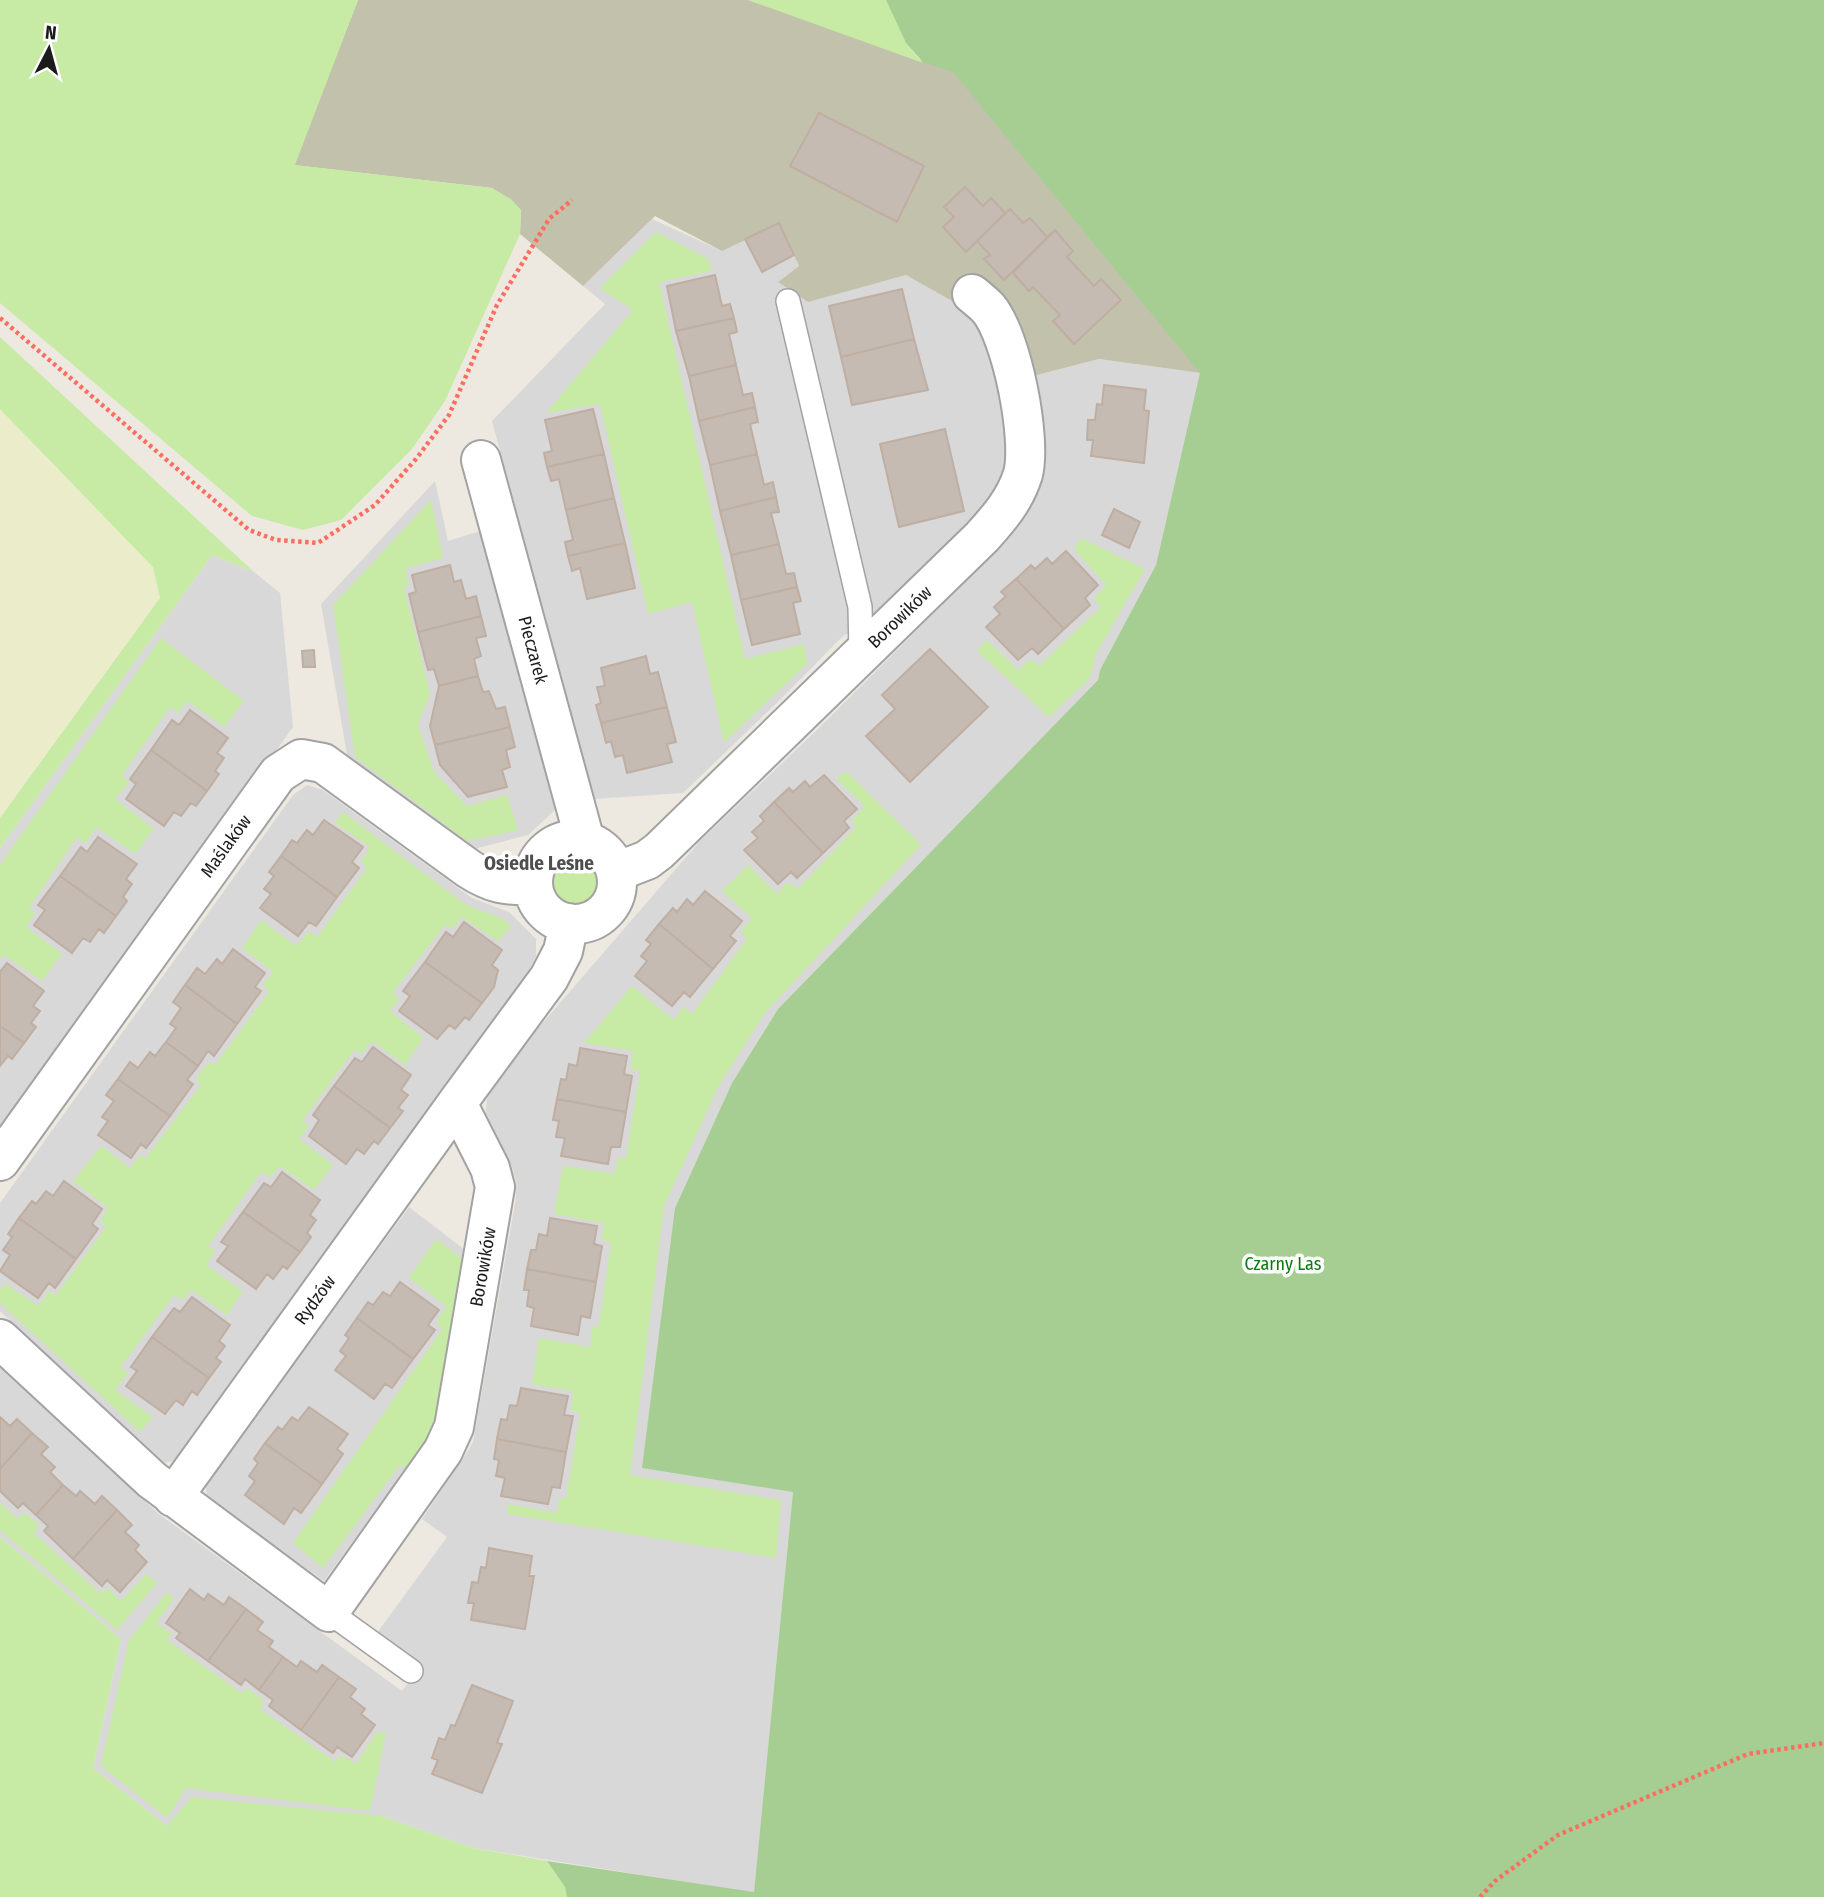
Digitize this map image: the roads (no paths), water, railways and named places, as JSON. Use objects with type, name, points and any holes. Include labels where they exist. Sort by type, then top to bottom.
[{"type":"street","name":"Borowików","points":[[616,872],[647,860],[659,851],[982,537],[1009,507],[1023,475],[1026,455],[1020,400],[1008,352],[989,309],[972,294]]},
{"type":"street","name":"Pieczarek","points":[[481,460],[584,841]]},
{"type":"street","name":"Maślaków","points":[[0,1161],[278,774],[301,758],[323,763],[487,880],[501,884],[533,885]]},
{"type":"street","points":[[568,840],[584,841],[600,848],[611,860],[616,872],[616,891],[610,907],[598,918],[582,924],[551,917],[539,905],[533,885],[540,858],[552,846],[568,840]]},
{"type":"street","points":[[457,1103],[548,978],[563,951],[569,923]]},
{"type":"street","name":"Borowików","points":[[329,1612],[443,1451],[454,1427],[494,1207],[495,1187],[490,1168],[457,1103]]},
{"type":"street","name":"Rydzów","points":[[173,1497],[457,1103]]},
{"type":"street","points":[[0,1339],[173,1497],[329,1612]]},
{"type":"lane","points":[[788,301],[860,607],[861,655]]},
{"type":"lane","points":[[329,1612],[411,1671]]},
{"type":"district","name":"Osiedle Leśne","points":[[539,863]]},
{"type":"park label","name":"Czarny Las","points":[[1283,1264]]}]
